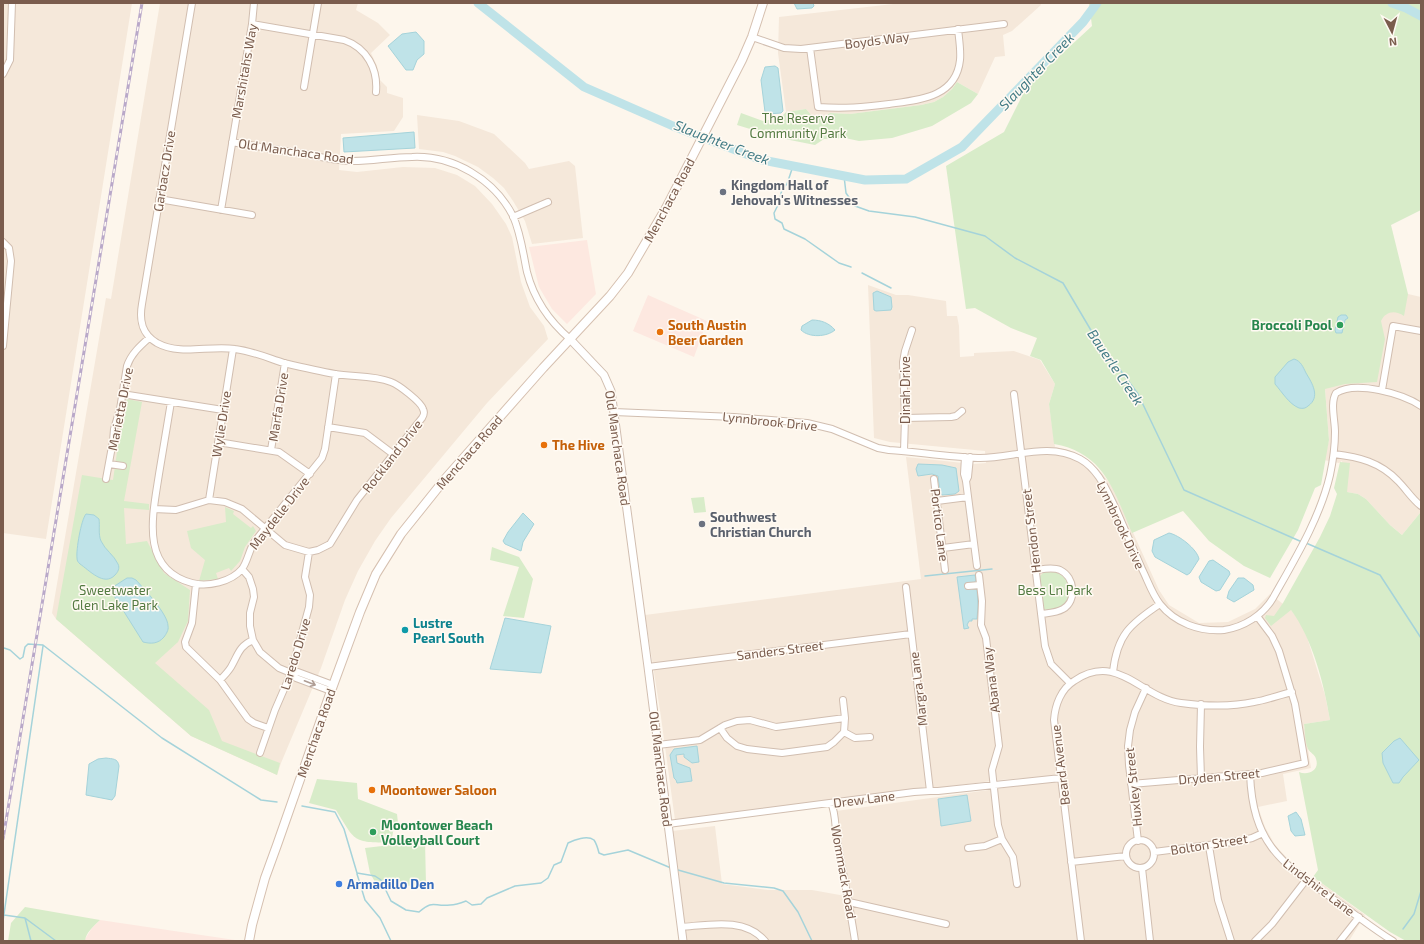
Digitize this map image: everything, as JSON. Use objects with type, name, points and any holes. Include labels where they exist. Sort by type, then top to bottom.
[{"type":"main road","name":"Menchaca Road","points":[[249,941],[265,878],[332,688],[365,598],[376,574],[397,539],[445,479],[610,296],[628,273],[666,208],[742,60],[752,37],[763,3]]},
{"type":"street","points":[[3,74],[10,60],[12,3]]},
{"type":"street","name":"Garbacz Drive","points":[[149,338],[141,325],[140,312],[192,3]]},
{"type":"street","name":"Marshitahs Way","points":[[221,210],[252,24],[254,3]]},
{"type":"street","points":[[304,87],[318,3]]},
{"type":"street","points":[[252,24],[344,40],[355,45],[363,51],[370,60],[376,73],[376,92]]},
{"type":"street","name":"Boyds Way","points":[[752,37],[784,48],[795,50],[1004,24]]},
{"type":"street","points":[[810,48],[818,107],[846,109],[917,100],[936,95],[953,79],[959,67],[960,61],[958,29]]},
{"type":"street","name":"Old Manchaca Road","points":[[232,142],[347,161],[414,156],[428,157],[446,161],[465,169],[487,183],[503,200],[513,217],[520,234],[532,290],[543,311],[558,329],[570,339],[604,375],[611,391],[614,412],[683,941]]},
{"type":"street","points":[[160,199],[252,215]]},
{"type":"street","points":[[513,217],[548,202]]},
{"type":"street","points":[[3,242],[8,248],[11,261],[3,346]]},
{"type":"street","points":[[1382,390],[1393,326],[1421,331]]},
{"type":"street","name":"Dinah Drive","points":[[904,451],[905,418],[903,362],[912,330]]},
{"type":"street","name":"Rockland Drive","points":[[149,338],[161,345],[184,350],[233,349],[251,352],[285,363],[336,374],[379,379],[391,382],[406,391],[423,408],[424,415],[348,513],[330,544],[318,550],[309,552]]},
{"type":"street","name":"Marietta Drive","points":[[106,479],[114,430],[129,360],[135,351],[149,338]]},
{"type":"street","name":"Wylie Drive","points":[[209,500],[233,349]]},
{"type":"street","name":"Marfa Drive","points":[[270,450],[285,363]]},
{"type":"street","name":"Maydelle Drive","points":[[242,569],[252,546],[320,462],[324,455],[336,374]]},
{"type":"street","name":"Lynnbrook Drive","points":[[614,412],[734,417],[807,423],[832,429],[882,449],[967,457],[983,458],[1042,450],[1066,453],[1081,460],[1092,469],[1106,488],[1151,588],[1160,604],[1181,621],[1189,625],[1209,630],[1228,629],[1241,625],[1257,616],[1269,604],[1290,568],[1318,511],[1327,486],[1334,454],[1334,400],[1336,393],[1343,390],[1382,390],[1395,394],[1421,406]]},
{"type":"street","points":[[122,394],[223,410]]},
{"type":"street","name":"Hendon Street","points":[[1014,394],[1045,646],[1049,660],[1055,669],[1070,683]]},
{"type":"street","points":[[171,402],[154,509],[153,539],[161,562],[177,577],[196,584],[220,582],[231,577],[242,569],[249,577],[254,589],[249,622],[253,640],[260,652],[279,668],[291,672],[296,678],[332,688]]},
{"type":"street","points":[[905,418],[951,417],[956,416],[962,411]]},
{"type":"street","points":[[328,427],[365,433],[393,454]]},
{"type":"street","points":[[218,442],[270,450],[282,454],[310,474]]},
{"type":"street","points":[[1334,454],[1357,457],[1378,464],[1392,475],[1421,506]]},
{"type":"street","points":[[967,457],[964,474],[977,566]]},
{"type":"street","name":"Marietta Drive","points":[[109,464],[123,466]]},
{"type":"street","name":"Portico Lane","points":[[934,479],[945,570]]},
{"type":"street","points":[[937,501],[968,497]]},
{"type":"street","points":[[154,509],[181,510],[209,500],[225,502],[237,507],[285,545],[309,552]]},
{"type":"street","points":[[943,548],[974,544]]},
{"type":"street","name":"Laredo Drive","points":[[260,753],[268,728],[291,672],[310,602],[310,592],[305,577],[309,552]]},
{"type":"street","points":[[1035,570],[1051,568],[1060,570],[1068,577],[1072,586],[1071,600],[1066,608],[1057,612],[1041,614]]},
{"type":"street","name":"Abana Way","points":[[979,575],[982,601],[981,625],[986,638],[999,746],[992,767],[998,825],[1002,839],[1012,857],[1017,884]]},
{"type":"street","points":[[196,584],[192,623],[185,644],[188,649],[220,680],[248,719],[268,728]]},
{"type":"street","points":[[968,586],[980,584]]},
{"type":"street","name":"Margra Lane","points":[[906,587],[930,791]]},
{"type":"street","points":[[1112,672],[1116,652],[1124,634],[1133,624],[1160,604]]},
{"type":"street","points":[[1257,616],[1272,636],[1277,646],[1292,692]]},
{"type":"street","name":"Sanders Street","points":[[648,667],[911,634]]},
{"type":"street","points":[[220,680],[229,670],[242,646],[253,640]]},
{"type":"street","name":"Beard Avenue","points":[[1081,941],[1054,714],[1061,695],[1070,683],[1091,672],[1112,672],[1126,677],[1161,697],[1173,702],[1201,704],[1232,705],[1253,703],[1292,692]]},
{"type":"street","name":"Huxley Street","points":[[1138,840],[1128,754],[1129,734],[1135,712],[1146,688]]},
{"type":"street","name":"Dryden Street","points":[[1131,784],[1250,774],[1273,771],[1305,763],[1292,692]]},
{"type":"street","points":[[720,728],[726,738],[737,746],[747,749],[782,753],[827,747],[844,732],[845,718],[843,700]]},
{"type":"street","points":[[1201,704],[1201,778]]},
{"type":"street","points":[[658,745],[700,740],[720,728],[737,721],[754,721],[776,727],[845,718]]},
{"type":"street","points":[[844,732],[856,738],[870,737]]},
{"type":"street","name":"Lindshire Lane","points":[[1250,774],[1253,805],[1256,818],[1271,847],[1280,859],[1306,880],[1393,941]]},
{"type":"street","name":"Drew Lane","points":[[668,824],[930,791],[1061,778]]},
{"type":"street","name":"Wommack Road","points":[[831,803],[855,941]]},
{"type":"street","name":"Bolton Street","points":[[1154,852],[1247,840],[1263,833]]},
{"type":"street","points":[[968,848],[985,846],[1002,839]]},
{"type":"street","points":[[1138,840],[1147,842],[1153,848],[1154,852],[1154,857],[1150,864],[1142,868],[1133,866],[1126,856],[1128,848],[1131,844],[1138,840]]},
{"type":"street","points":[[1209,846],[1218,900],[1231,941]]},
{"type":"street","points":[[1071,862],[1126,856]]},
{"type":"street","points":[[1142,868],[1150,941]]},
{"type":"street","points":[[1255,941],[1272,924],[1306,880]]},
{"type":"street","points":[[849,902],[946,924]]},
{"type":"street","points":[[1340,941],[1359,917]]},
{"type":"street","points":[[681,927],[728,925],[743,926],[756,931],[765,941]]},
{"type":"shaded area","points":[[3,3],[132,3],[46,539],[3,533]]},
{"type":"shaded area","points":[[160,3],[358,3],[356,10],[378,23],[390,35],[371,53],[377,66],[380,80],[387,87],[387,93],[403,98],[403,117],[394,131],[341,134],[339,170],[357,172],[403,167],[435,168],[457,175],[475,186],[492,204],[506,224],[512,237],[521,282],[530,307],[544,326],[548,339],[487,403],[391,518],[375,541],[358,571],[345,600],[321,668],[277,775],[191,736],[56,619],[52,613],[106,298],[111,299]]},
{"type":"shaded area","points":[[902,3],[1040,3],[1041,5],[1012,31],[1003,35],[1005,56],[995,57],[978,94],[957,82],[943,97],[934,102],[921,105],[850,114],[830,113],[822,118],[812,116],[806,109],[786,112],[778,53],[779,17]]},
{"type":"shaded area","points":[[417,115],[459,121],[494,134],[525,163],[529,169],[569,161],[575,166],[583,238],[532,244],[525,221],[504,188],[493,178],[478,167],[455,156],[443,152],[419,149]]},
{"type":"shaded area","points":[[587,240],[596,294],[567,324],[552,309],[539,287],[529,247]]},
{"type":"shaded area","points":[[868,285],[896,295],[908,295],[946,301],[947,316],[957,316],[959,326],[960,357],[974,356],[974,353],[1014,351],[1040,360],[1055,384],[1049,404],[1055,447],[1069,450],[1090,461],[1112,486],[1159,590],[1169,605],[1199,623],[1228,622],[1255,609],[1270,594],[1291,610],[1301,623],[1307,637],[1325,695],[1330,720],[1304,724],[1311,768],[1283,774],[1287,801],[1258,807],[1265,827],[1275,845],[1295,867],[1311,878],[1313,877],[1365,915],[1349,941],[687,941],[672,831],[715,826],[722,884],[768,890],[812,890],[851,897],[836,811],[1025,785],[1024,778],[1000,780],[675,820],[645,615],[921,579],[906,457],[973,464],[986,463],[985,451],[890,442],[874,438]]},
{"type":"shaded area","points":[[1408,294],[1421,297],[1421,513],[1402,535],[1390,525],[1366,499],[1358,494],[1347,492],[1342,461],[1339,463],[1324,460],[1329,440],[1325,389],[1332,298]]},
{"type":"shaded area","points":[[648,295],[707,321],[694,357],[633,331]]},
{"type":"shaded area","points":[[100,920],[235,940],[85,941],[92,928]]},
{"type":"green space","points":[[1089,3],[1421,3],[1421,210],[1391,225],[1408,294],[1404,316],[1391,312],[1385,315],[1381,321],[1385,339],[1377,382],[1345,384],[1325,389],[1329,440],[1321,485],[1315,488],[1298,530],[1270,578],[1244,566],[1209,541],[1183,511],[1132,533],[1113,489],[1096,465],[1085,456],[1071,449],[1054,444],[1049,404],[1055,384],[1041,360],[1030,356],[1037,338],[1011,328],[975,308],[966,309],[946,166],[1004,132],[1027,86],[1092,26]]},
{"type":"green space","name":"The Reserve Community Park","points":[[957,82],[978,94],[971,103],[932,126],[892,138],[859,141],[845,138],[824,139],[815,145],[780,138],[737,125],[741,113],[763,121],[780,118],[786,112],[806,109],[812,116],[822,118],[830,113],[850,114],[921,105],[934,102],[943,97]]},
{"type":"green space","name":"Sweetwater Glen Lake Park","points":[[127,399],[142,402],[124,501],[149,504],[149,510],[124,508],[126,544],[147,541],[164,573],[190,590],[188,621],[178,642],[155,663],[209,710],[222,741],[280,763],[277,775],[191,736],[56,619],[82,475],[113,480],[120,431]]},
{"type":"green space","points":[[1340,462],[1350,463],[1347,492],[1358,494],[1366,499],[1390,525],[1402,535],[1421,513],[1421,941],[1406,941],[1390,932],[1313,877],[1318,870],[1299,772],[1309,773],[1315,769],[1317,763],[1314,755],[1307,746],[1304,724],[1330,720],[1328,706],[1321,677],[1306,635],[1291,610],[1271,626],[1265,618],[1266,615],[1274,616],[1283,603],[1320,537],[1330,516],[1337,494],[1334,488]]},
{"type":"green space","points":[[704,497],[706,512],[694,513],[691,498]]},
{"type":"green space","points":[[225,507],[234,511],[233,514],[251,528],[253,526],[256,531],[245,547],[240,561],[231,571],[229,568],[216,573],[218,579],[199,581],[205,560],[191,548],[187,531],[226,522]]},
{"type":"green space","points":[[492,547],[519,557],[533,579],[524,618],[503,616],[519,567],[490,560]]},
{"type":"green space","name":"Bess Ln Park","points":[[1051,571],[1061,575],[1067,581],[1069,588],[1065,603],[1059,608],[1052,610],[1044,609],[1039,577],[1044,572]]},
{"type":"green space","points":[[317,779],[357,783],[358,799],[397,814],[398,823],[394,827],[391,843],[362,841],[352,834],[336,810],[309,803]]},
{"type":"green space","points":[[425,841],[426,884],[379,889],[370,873],[365,848]]},
{"type":"green space","points":[[25,907],[100,920],[89,932],[85,941],[8,941],[11,923]]},
{"type":"water","points":[[794,3],[813,3],[814,6],[812,8],[797,9]]},
{"type":"water","points":[[416,32],[424,41],[424,54],[417,60],[413,70],[406,70],[388,46],[402,34]]},
{"type":"water","points":[[775,66],[778,68],[783,111],[781,113],[768,114],[765,112],[761,80],[765,67]]},
{"type":"water","points":[[414,132],[415,148],[344,152],[343,138]]},
{"type":"water","points":[[877,291],[891,297],[891,310],[874,310],[873,293]]},
{"type":"water","name":"Broccoli Pool","points":[[1341,315],[1346,315],[1348,318],[1345,320],[1342,333],[1336,333],[1335,330],[1338,317]]},
{"type":"water","points":[[812,320],[825,322],[835,330],[818,336],[804,333],[801,330],[802,326]]},
{"type":"water","points":[[1294,359],[1302,364],[1311,381],[1315,394],[1312,402],[1304,408],[1299,408],[1292,404],[1275,384],[1275,377],[1288,362]]},
{"type":"water","points":[[918,464],[942,465],[956,468],[959,491],[955,494],[942,495],[940,492],[938,476],[932,474],[918,476],[916,469]]},
{"type":"water","points":[[523,513],[534,524],[523,542],[521,551],[505,544],[503,541]]},
{"type":"water","points":[[86,514],[94,515],[99,519],[101,541],[118,564],[118,571],[111,578],[106,579],[97,576],[77,561],[79,535],[82,522]]},
{"type":"water","points":[[1169,533],[1178,536],[1198,555],[1199,559],[1187,575],[1155,557],[1152,551],[1154,540]]},
{"type":"water","points":[[1213,560],[1229,571],[1230,574],[1220,590],[1216,591],[1201,582],[1199,577],[1209,561]]},
{"type":"water","points":[[975,575],[976,580],[974,583],[974,588],[977,589],[978,605],[977,619],[972,619],[972,621],[969,621],[967,625],[969,628],[964,629],[957,577]]},
{"type":"water","points":[[127,578],[136,580],[155,602],[167,621],[167,632],[164,637],[157,642],[143,642],[111,591],[113,587]]},
{"type":"water","points":[[1238,578],[1244,578],[1253,585],[1254,590],[1234,602],[1227,598],[1229,591]]},
{"type":"water","points":[[505,618],[551,626],[541,673],[490,669]]},
{"type":"water","points":[[1400,738],[1419,760],[1399,783],[1393,783],[1383,763],[1382,753],[1394,741]]},
{"type":"water","points":[[697,746],[699,762],[692,763],[684,757],[684,754],[676,755],[677,763],[690,768],[692,781],[677,783],[674,778],[670,755],[674,749]]},
{"type":"water","points":[[106,758],[116,760],[119,766],[115,796],[112,800],[86,795],[89,764],[98,759]]},
{"type":"water","points":[[967,795],[971,821],[941,826],[938,799]]},
{"type":"water","points":[[1296,812],[1301,819],[1305,835],[1295,836],[1291,831],[1288,816]]},
{"type":"waterway","name":"Slaughter Creek","points":[[478,3],[584,87],[673,126],[762,160],[865,180],[906,179],[962,147],[1083,22],[1097,3]]},
{"type":"waterway","name":"Slaughter Creek","points":[[1392,3],[1421,16]]},
{"type":"waterway","points":[[793,166],[787,184],[782,189],[779,203],[774,213],[775,219],[782,223],[784,229],[805,239],[839,263],[851,267]]},
{"type":"waterway","name":"Bauerle Creek","points":[[844,176],[846,193],[855,206],[869,211],[915,217],[985,236],[1015,258],[1063,283],[1092,332],[1138,394],[1184,490],[1302,542]]},
{"type":"waterway","points":[[862,273],[891,288]]},
{"type":"waterway","name":"Bauerle Creek","points":[[1306,543],[1380,575],[1421,638]]},
{"type":"waterway","points":[[925,576],[992,569]]},
{"type":"waterway","points":[[3,649],[10,650],[20,659],[23,657],[25,647],[28,644],[43,645],[162,738],[261,800],[277,802]]},
{"type":"waterway","points":[[3,921],[43,646]]},
{"type":"waterway","points":[[302,806],[335,812],[344,829],[357,873],[375,876],[381,880],[391,901],[406,910],[419,912],[434,904],[452,905],[466,901],[472,905],[481,904],[487,898],[515,886],[541,883],[548,878],[554,865],[561,862],[568,843],[581,838],[594,840],[599,853],[604,855],[628,850],[671,868]]},
{"type":"waterway","points":[[678,870],[724,883],[774,888],[783,891],[798,912],[812,941]]},
{"type":"waterway","points":[[357,874],[365,900],[380,918],[391,941]]},
{"type":"waterway","points":[[1403,929],[1414,914],[1421,891]]},
{"type":"waterway","points":[[4,915],[25,918],[56,941]]},
{"type":"waterway","points":[[25,918],[31,941]]},
{"type":"railway","points":[[3,839],[142,3]]},
{"type":"place","name":"Kingdom Hall of Jehovah's Witnesses","points":[[723,192]]},
{"type":"place","name":"Broccoli Pool","points":[[1340,325]]},
{"type":"place","name":"South Austin Beer Garden","points":[[660,332]]},
{"type":"place","name":"The Hive","points":[[544,445]]},
{"type":"place","name":"Southwest Christian Church","points":[[702,524]]},
{"type":"place","name":"Lustre Pearl South","points":[[405,630]]},
{"type":"place","name":"Moontower Saloon","points":[[372,790]]},
{"type":"place","name":"Moontower Beach Volleyball Court","points":[[373,832]]},
{"type":"place","name":"Armadillo Den","points":[[339,884]]}]
